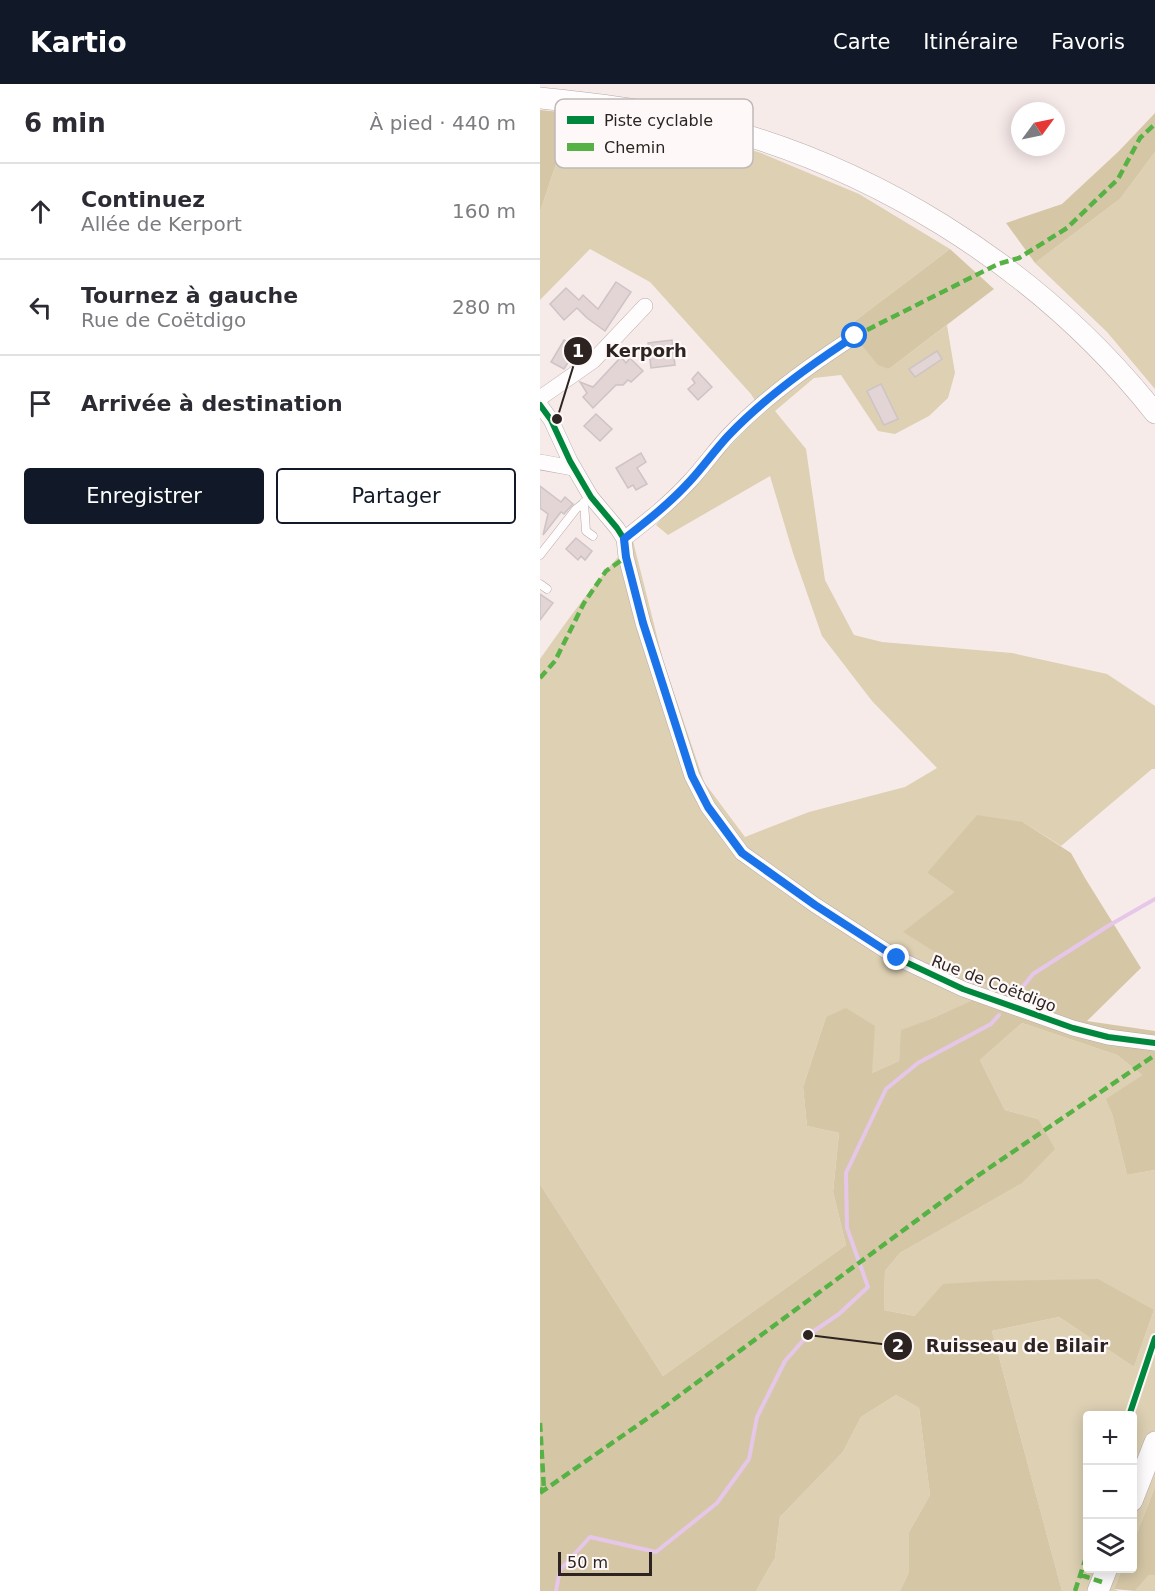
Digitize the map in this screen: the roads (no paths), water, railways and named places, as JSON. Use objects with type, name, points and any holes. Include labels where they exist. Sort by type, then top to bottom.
[{"type":"main road","points":[[540,98],[555,100]]},
{"type":"main road","points":[[753,138],[850,175],[896,198],[956,234],[1035,292],[1068,320],[1138,391],[1155,413]]},
{"type":"main road","points":[[1137,1488],[1155,1442]]},
{"type":"main road","points":[[1098,1591],[1105,1573]]},
{"type":"street","points":[[540,398],[593,361],[645,306]]},
{"type":"street","points":[[624,539],[688,484],[727,436],[765,402],[819,359],[855,336]]},
{"type":"street","name":"Rue de Coëtdigo","points":[[540,405],[551,420],[587,500],[617,528],[624,539],[626,557],[643,623],[692,776],[708,807],[742,853],[815,905],[897,958],[963,989],[1073,1028],[1108,1037],[1155,1043]]},
{"type":"street","points":[[540,462],[573,468]]},
{"type":"lane","points":[[587,500],[586,531],[593,536]]},
{"type":"lane","points":[[540,555],[576,509],[587,500]]},
{"type":"waterway","points":[[1017,994],[1033,974],[1155,899]]},
{"type":"waterway","points":[[556,1591],[560,1570],[590,1537],[656,1552],[717,1503],[749,1459],[757,1417],[785,1361],[808,1335],[839,1314],[868,1287],[847,1228],[846,1173],[886,1089],[918,1063],[991,1024],[999,1015]]},
{"type":"place","name":"Kerporh","points":[[557,419]]},
{"type":"place","name":"Ruisseau de Bilair","points":[[808,1335]]}]
